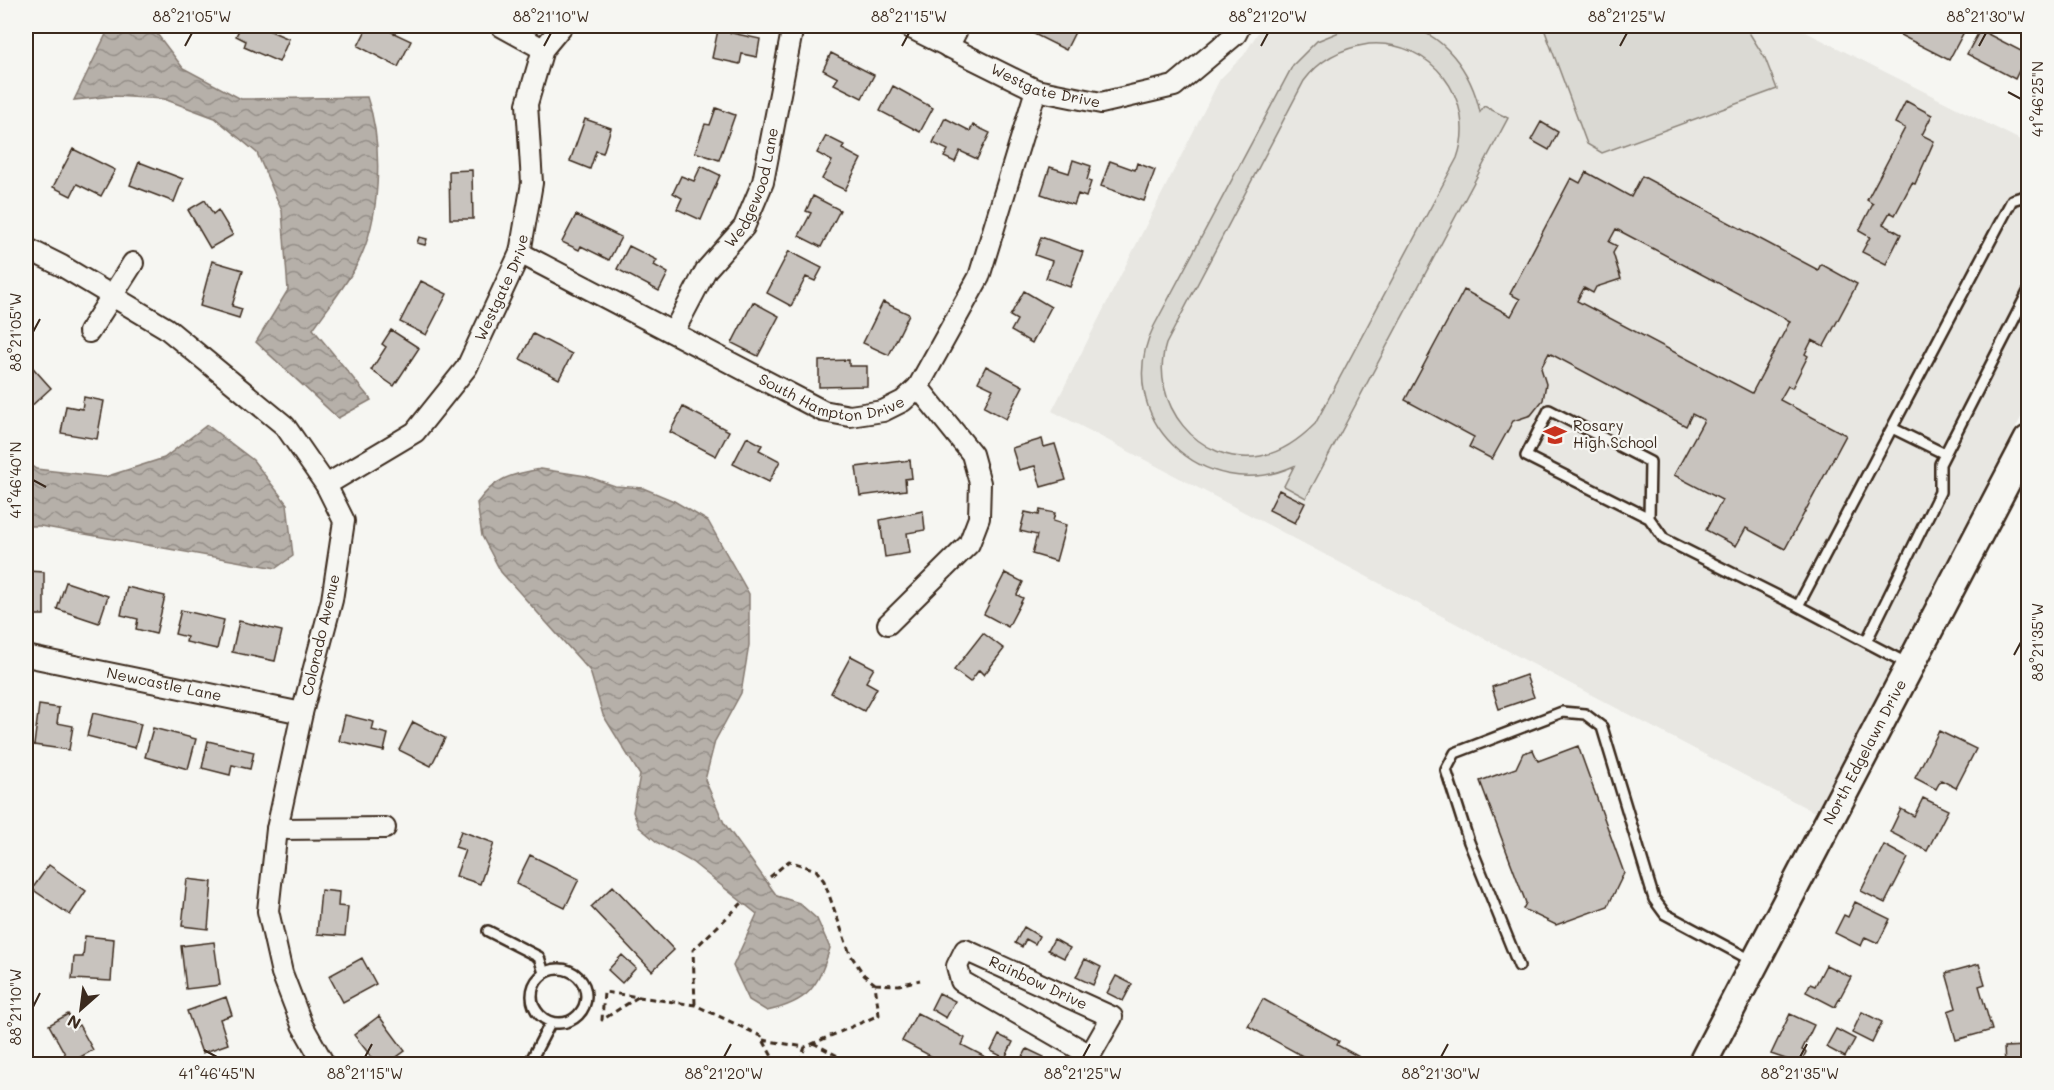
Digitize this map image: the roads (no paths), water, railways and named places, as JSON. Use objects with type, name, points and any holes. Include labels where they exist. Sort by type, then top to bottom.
[{"type":"street","points":[[501,26],[543,49]]},
{"type":"street","name":"Westgate Drive","points":[[326,485],[415,432],[467,367],[520,253],[532,183],[527,104],[543,49],[562,26]]},
{"type":"street","name":"Wedgewood Lane","points":[[674,331],[706,270],[744,227],[762,182],[793,26]]},
{"type":"street","name":"Westgate Drive","points":[[907,26],[1036,90],[1101,103],[1174,86],[1236,34],[1240,26]]},
{"type":"street","points":[[948,47],[959,26]]},
{"type":"street","name":"South Hampton Drive","points":[[520,253],[674,331],[823,411],[850,416],[883,411],[903,401],[918,387],[980,277],[1036,90]]},
{"type":"street","name":"Colorado Avenue","points":[[26,248],[113,295],[166,328],[285,426],[326,485],[344,521],[332,600],[302,713],[277,829],[268,911],[282,973],[303,1025],[324,1065]]},
{"type":"street","points":[[89,332],[133,263]]},
{"type":"street","points":[[888,624],[969,544],[979,518],[980,483],[972,454],[918,387]]},
{"type":"street","name":"North Edgelawn Drive","points":[[1702,1065],[2028,440]]},
{"type":"street","name":"Newcastle Lane","points":[[26,656],[302,713]]},
{"type":"street","points":[[277,829],[385,828]]},
{"type":"street","name":"Rainbow Drive","points":[[965,950],[1112,1017],[1086,1060],[961,981],[957,966],[965,950]]},
{"type":"lane","points":[[1798,606],[2012,200],[2028,195]]},
{"type":"lane","points":[[1866,642],[1936,500],[1940,483],[1938,474],[1945,454],[2028,292]]},
{"type":"lane","points":[[1649,518],[1650,462],[1549,410],[1526,456],[1649,518],[1664,539],[1910,664]]},
{"type":"lane","points":[[1892,428],[1945,454]]},
{"type":"lane","points":[[1519,966],[1468,842],[1446,770],[1455,753],[1562,712],[1585,714],[1602,728],[1654,899],[1665,914],[1755,962]]},
{"type":"lane","points":[[488,931],[539,957],[544,973]]},
{"type":"lane","points":[[552,969],[570,970],[583,982],[587,1001],[577,1017],[569,1022],[551,1022],[537,1012],[533,1004],[533,987],[544,973],[552,969]]},
{"type":"lane","points":[[529,1065],[551,1022]]},
{"type":"water","points":[[110,26],[151,26],[183,68],[241,99],[367,97],[376,138],[378,161],[375,207],[370,229],[364,250],[355,268],[313,329],[371,400],[338,418],[256,342],[288,290],[282,211],[257,153],[215,118],[164,99],[113,96],[74,100]]},
{"type":"water","points":[[207,425],[253,460],[287,504],[293,556],[276,568],[40,526],[26,526],[26,462],[36,469],[105,477],[164,458]]},
{"type":"water","points":[[541,469],[586,476],[615,486],[643,488],[674,501],[708,521],[749,594],[749,645],[741,693],[715,741],[705,780],[724,823],[777,896],[799,903],[817,919],[830,948],[816,983],[810,991],[793,1003],[767,1011],[749,1000],[733,966],[757,914],[692,862],[658,843],[639,827],[633,812],[640,775],[603,715],[590,671],[501,572],[482,536],[477,503],[490,488],[504,478]]},
{"type":"place","name":"Rosary High School","points":[[1555,435]]}]
